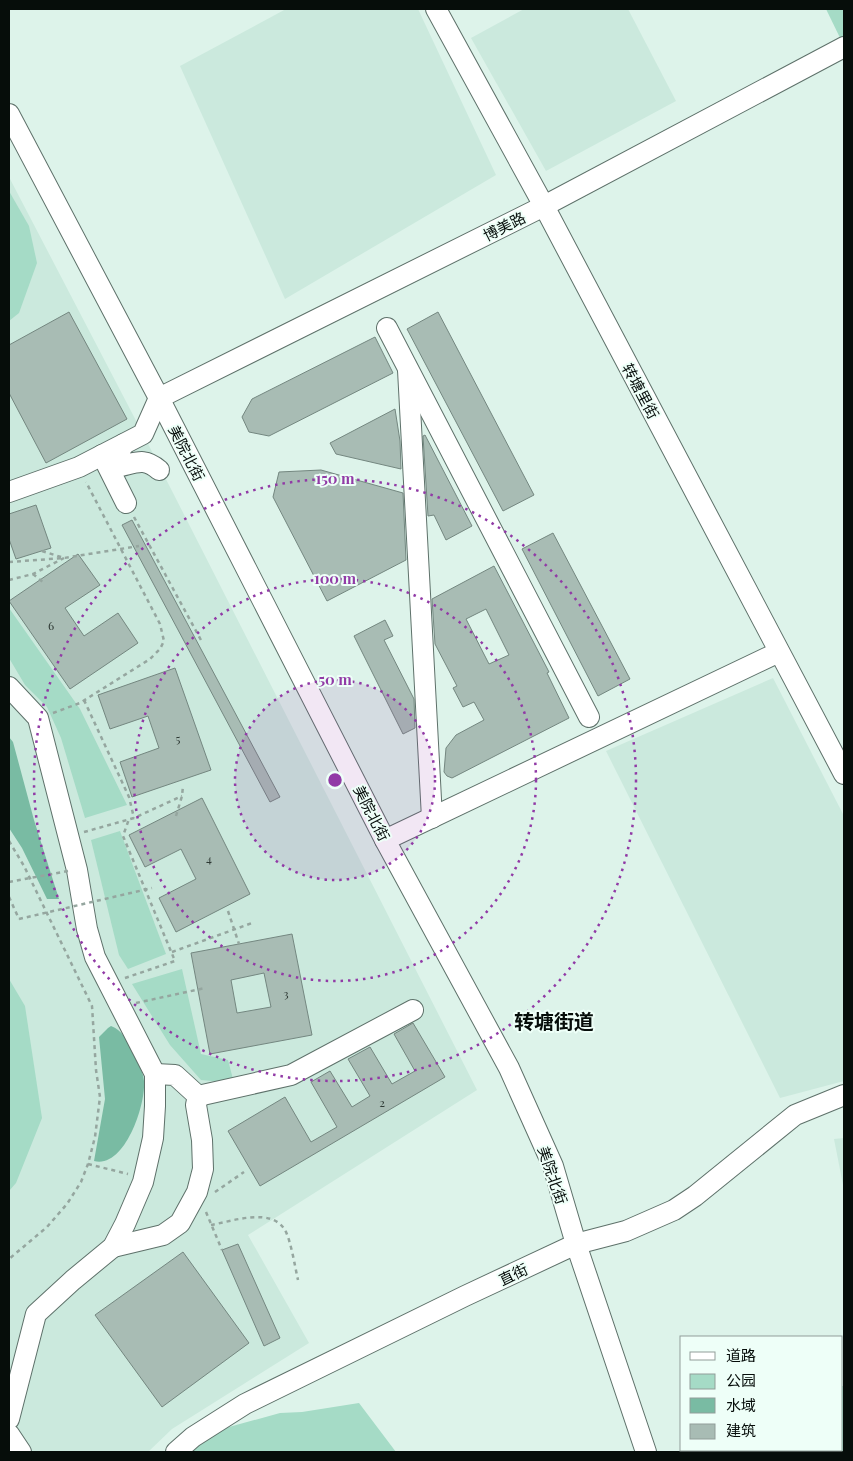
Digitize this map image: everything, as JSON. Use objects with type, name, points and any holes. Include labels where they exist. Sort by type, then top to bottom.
[{"type":"street","name":"转塘里街","points":[[436,9],[544,206],[844,774]]},
{"type":"street","name":"博美路","points":[[159,398],[544,206],[844,47]]},
{"type":"street","name":"美院北街","points":[[9,114],[159,398],[385,840],[509,1068],[553,1166],[576,1244],[646,1452]]},
{"type":"street","points":[[387,328],[589,716]]},
{"type":"street","points":[[408,370],[432,818]]},
{"type":"street","points":[[9,492],[79,467],[142,434],[159,398]]},
{"type":"street","points":[[124,444],[116,457],[121,466],[138,462],[150,463],[158,470]]},
{"type":"street","points":[[102,455],[126,502]]},
{"type":"street","points":[[385,840],[779,652]]},
{"type":"street","points":[[9,687],[38,718],[78,870],[87,929],[95,957],[155,1074],[153,1138],[144,1177],[113,1248]]},
{"type":"street","points":[[198,1096],[291,1075],[413,1010]]},
{"type":"street","points":[[155,1074],[175,1075],[198,1096]]},
{"type":"street","name":"直街","points":[[176,1452],[193,1437],[245,1404],[576,1244],[626,1230],[674,1210],[695,1196],[795,1115],[844,1095]]},
{"type":"street","points":[[9,1419],[36,1314],[73,1280],[113,1248],[163,1235],[180,1223],[199,1196],[202,1169],[202,1140],[196,1105],[198,1096]]},
{"type":"street","points":[[9,1434],[21,1452]]},
{"type":"path","points":[[38,718],[84,700],[150,659],[160,650],[164,641],[160,624],[79,467]]},
{"type":"path","points":[[126,502],[202,642]]},
{"type":"path","points":[[9,562],[64,558],[139,546]]},
{"type":"path","points":[[42,550],[64,558]]},
{"type":"path","points":[[9,580],[33,574],[64,558]]},
{"type":"path","points":[[33,574],[44,583]]},
{"type":"path","points":[[84,700],[129,797],[134,818]]},
{"type":"path","points":[[176,816],[183,786]]},
{"type":"path","points":[[69,836],[134,818],[182,796]]},
{"type":"path","points":[[109,984],[175,961],[123,836],[129,819]]},
{"type":"path","points":[[9,841],[24,866],[92,1006],[96,1070],[100,1097],[95,1137],[81,1182],[67,1204],[47,1227],[9,1259]]},
{"type":"path","points":[[9,882],[68,871]]},
{"type":"path","points":[[9,897],[19,919],[152,888]]},
{"type":"path","points":[[228,911],[239,944]]},
{"type":"path","points":[[172,952],[252,923]]},
{"type":"path","points":[[120,1006],[205,988]]},
{"type":"path","points":[[88,1164],[144,1177]]},
{"type":"path","points":[[222,1250],[199,1196],[244,1172]]},
{"type":"path","points":[[212,1225],[266,1216],[273,1218],[286,1231],[298,1280]]},
{"type":"shaded area","points":[[286,9],[418,9],[496,175],[285,299],[180,66]]},
{"type":"shaded area","points":[[524,9],[628,9],[676,101],[546,171],[471,38]]},
{"type":"shaded area","points":[[9,177],[143,434],[477,1090],[248,1235],[309,1343],[172,1429],[148,1452],[9,1452]]},
{"type":"shaded area","points":[[773,678],[844,816],[844,1081],[780,1098],[606,751]]},
{"type":"shaded area","points":[[844,1138],[844,1190],[834,1139]]},
{"type":"green space","points":[[826,9],[844,9],[844,46]]},
{"type":"green space","points":[[9,191],[29,226],[37,263],[19,313],[9,321]]},
{"type":"green space","points":[[9,608],[80,709],[127,805],[85,818],[61,738],[47,707],[25,685],[9,658]]},
{"type":"green space","points":[[120,831],[166,954],[128,969],[119,955],[91,840]]},
{"type":"green space","points":[[182,969],[201,1054],[228,1060],[234,1083],[201,1080],[170,1045],[132,984]]},
{"type":"green space","points":[[9,979],[25,1006],[42,1118],[16,1183],[9,1191]]},
{"type":"green space","points":[[844,1386],[844,1452],[799,1452],[843,1451]]},
{"type":"green space","points":[[359,1403],[396,1452],[183,1452],[193,1437],[280,1413],[302,1412]]},
{"type":"water","points":[[9,737],[13,742],[34,820],[59,899],[47,899],[22,848],[9,828]]},
{"type":"water","points":[[111,1026],[123,1035],[137,1060],[144,1081],[144,1091],[137,1119],[124,1145],[115,1155],[105,1161],[94,1161],[105,1099],[99,1037]]},
{"type":"building","points":[[69,312],[127,419],[46,463],[9,393],[9,345]]},
{"type":"building","points":[[438,312],[534,495],[503,511],[407,329]]},
{"type":"building","points":[[375,337],[393,373],[269,436],[249,432],[242,417],[252,399]]},
{"type":"building","points":[[395,409],[400,441],[401,469],[336,454],[330,443]]},
{"type":"building","points":[[425,435],[472,526],[446,540],[434,515],[428,516],[423,436]]},
{"type":"building","points":[[321,470],[403,493],[406,560],[327,601],[273,497],[279,472]]},
{"type":"building","points":[[36,505],[51,548],[16,559],[9,539],[9,514]]},
{"type":"building","points":[[132,520],[280,797],[270,802],[122,525]]},
{"type":"building","points":[[553,533],[630,679],[598,696],[522,549]]},
{"type":"building","points":[[78,554],[100,585],[65,608],[84,636],[118,613],[138,643],[70,689],[9,601]]},
{"type":"building","points":[[494,566],[549,672],[547,673],[569,718],[452,778],[447,776],[444,772],[446,748],[456,735],[484,720],[474,702],[463,707],[453,688],[457,686],[435,644],[432,599]],"holes":[[[486,609],[509,655],[489,664],[466,619]]]},
{"type":"building","points":[[385,620],[393,636],[384,640],[414,699],[415,728],[403,734],[354,636]]},
{"type":"building","points":[[175,668],[211,770],[132,797],[120,762],[159,748],[148,716],[110,729],[98,695]]},
{"type":"building","points":[[202,798],[250,894],[176,932],[159,898],[196,879],[181,849],[145,867],[129,835]]},
{"type":"building","points":[[292,934],[312,1035],[210,1054],[191,953]],"holes":[[[264,973],[271,1007],[237,1013],[231,980]]]},
{"type":"building","points":[[413,1023],[445,1077],[260,1186],[228,1131],[285,1097],[311,1142],[337,1127],[311,1082],[330,1071],[352,1107],[370,1096],[348,1059],[370,1047],[392,1084],[415,1071],[394,1034]]},
{"type":"building","points":[[238,1244],[280,1338],[264,1346],[222,1250]]},
{"type":"building","points":[[183,1252],[249,1343],[162,1407],[95,1315]]},
{"type":"district","name":"转塘街道","points":[[554,1020]]}]
